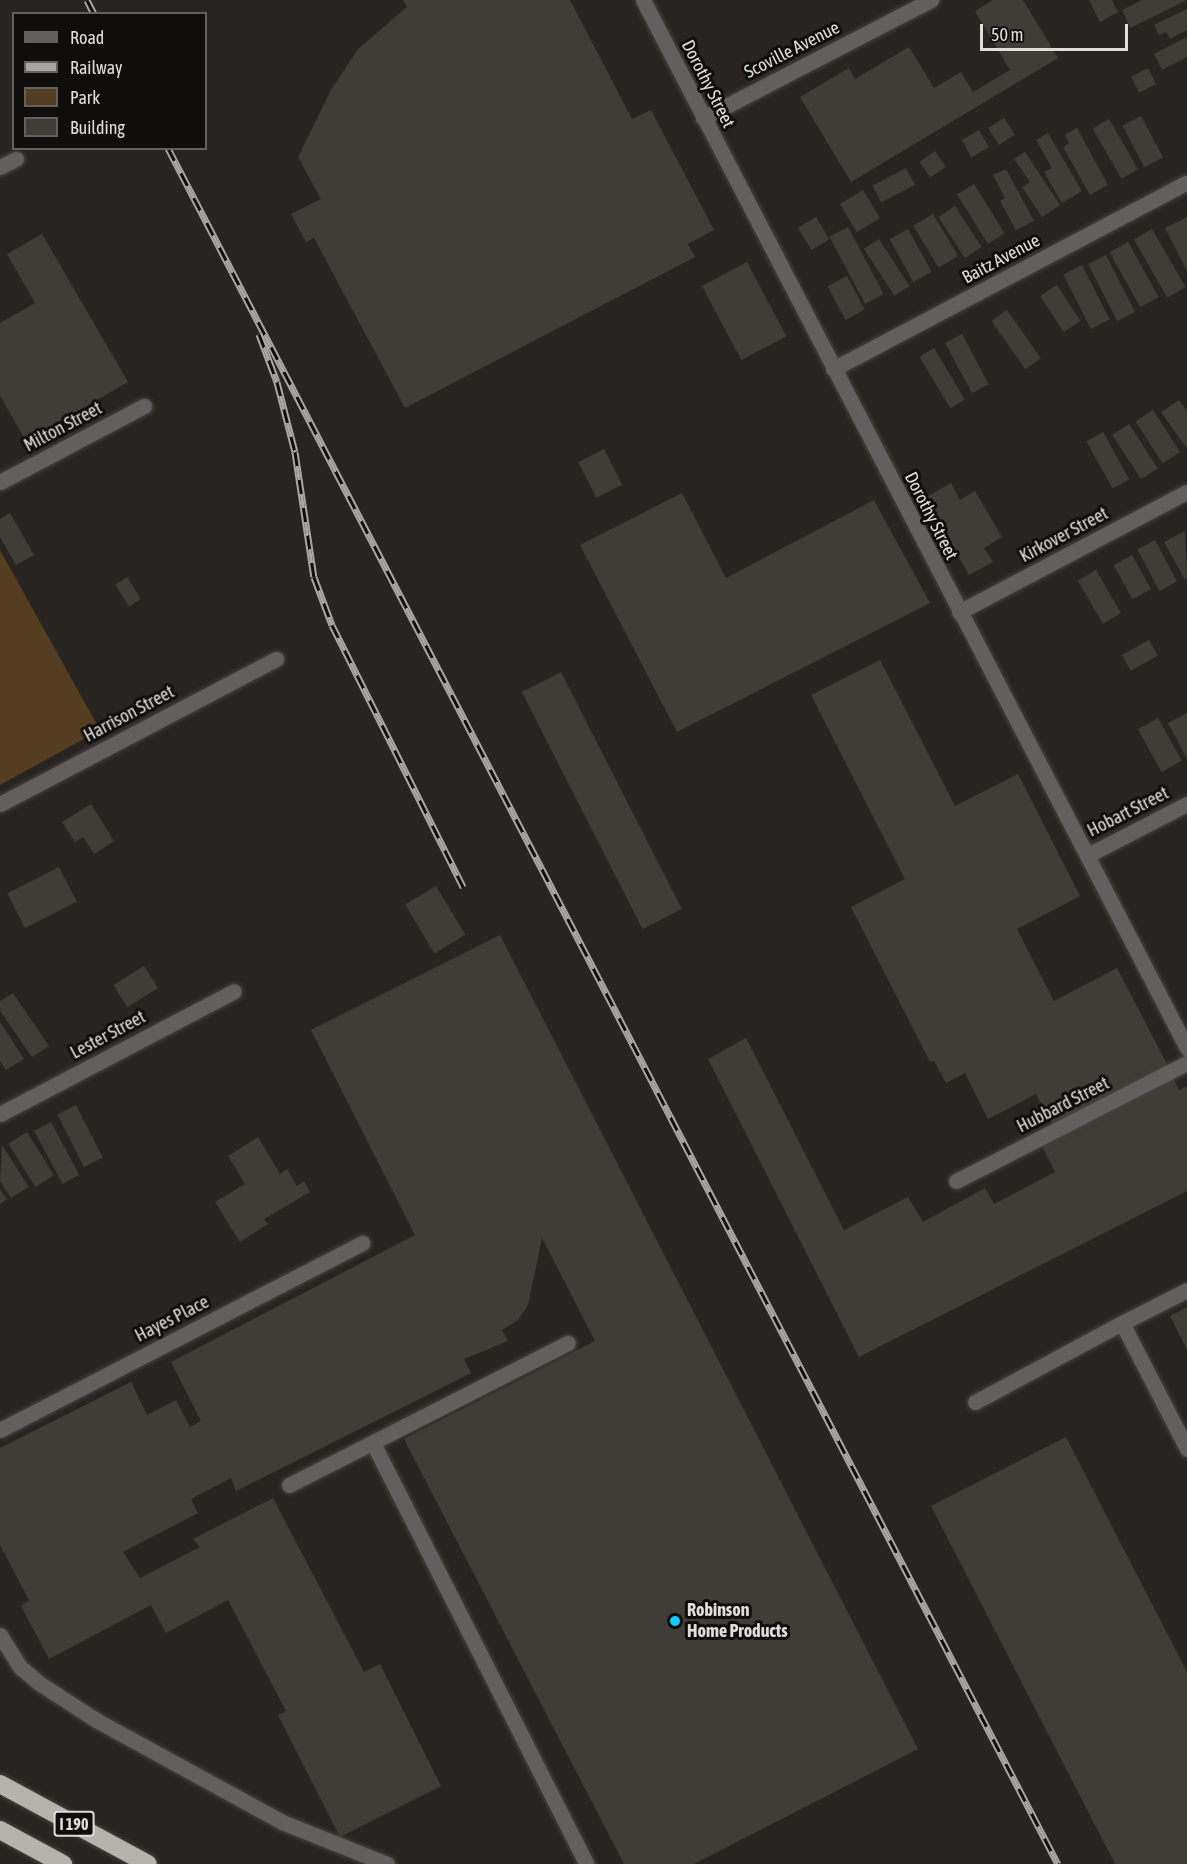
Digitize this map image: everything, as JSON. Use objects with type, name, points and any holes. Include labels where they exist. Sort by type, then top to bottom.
[{"type":"highway","name":"I 190","points":[[0,1784],[148,1864]]},
{"type":"highway","name":"I 190","points":[[0,1830],[63,1864]]},
{"type":"street","name":"Dorothy Street","points":[[643,0],[958,612],[1088,855],[1187,1048]]},
{"type":"street","name":"Scoville Avenue","points":[[703,118],[931,0]]},
{"type":"street","points":[[0,167],[16,159]]},
{"type":"street","name":"Baitz Avenue","points":[[833,369],[1187,182]]},
{"type":"street","name":"Milton Street","points":[[0,482],[144,406]]},
{"type":"street","name":"Kirkover Street","points":[[958,612],[1187,492]]},
{"type":"street","name":"Harrison Street","points":[[0,804],[276,659]]},
{"type":"street","name":"Hobart Street","points":[[1088,855],[1187,804]]},
{"type":"street","name":"Lester Street","points":[[0,1114],[234,991]]},
{"type":"street","name":"Hubbard Street","points":[[956,1181],[1187,1063]]},
{"type":"street","name":"Hayes Place","points":[[0,1430],[363,1243]]},
{"type":"street","points":[[975,1401],[1187,1290]]},
{"type":"street","points":[[1122,1323],[1187,1449]]},
{"type":"street","points":[[289,1485],[568,1343]]},
{"type":"street","points":[[373,1443],[587,1864]]},
{"type":"street","points":[[0,1635],[20,1666],[39,1683],[96,1720],[282,1822],[387,1864]]},
{"type":"green space","points":[[0,550],[100,730],[0,785]]},
{"type":"building","points":[[403,0],[570,0],[632,119],[651,110],[714,230],[688,244],[695,257],[405,408],[314,238],[306,242],[291,214],[321,199],[298,157],[330,92],[358,49],[407,7]]},
{"type":"building","points":[[993,0],[1023,0],[1058,58],[851,182],[800,97],[849,68],[855,79],[909,47],[934,88],[961,72],[973,92],[1010,70],[975,11]]},
{"type":"building","points":[[1089,0],[1112,0],[1118,12],[1100,22]]},
{"type":"building","points":[[1142,0],[1187,0],[1130,28],[1122,10]]},
{"type":"building","points":[[1187,9],[1187,30],[1170,39],[1166,32],[1159,35],[1154,25]]},
{"type":"building","points":[[1187,37],[1187,57],[1162,70],[1154,54]]},
{"type":"building","points":[[1148,68],[1156,84],[1139,93],[1131,77]]},
{"type":"building","points":[[1141,116],[1163,157],[1145,167],[1122,126]]},
{"type":"building","points":[[1004,118],[1015,135],[999,145],[988,128]]},
{"type":"building","points":[[1109,119],[1138,169],[1122,179],[1093,129]]},
{"type":"building","points":[[1077,128],[1108,185],[1090,195],[1063,147],[1069,143],[1065,135]]},
{"type":"building","points":[[979,130],[989,147],[972,157],[962,140]]},
{"type":"building","points":[[1048,133],[1082,191],[1062,203],[1044,172],[1052,168],[1036,140]]},
{"type":"building","points":[[935,151],[946,167],[930,177],[919,162]]},
{"type":"building","points":[[1025,152],[1060,205],[1042,217],[1022,187],[1030,182],[1014,159]]},
{"type":"building","points":[[906,168],[915,185],[881,203],[872,186]]},
{"type":"building","points":[[1006,169],[1034,221],[1016,230],[1000,201],[1005,198],[993,175]]},
{"type":"building","points":[[974,184],[1005,233],[988,244],[957,195]]},
{"type":"building","points":[[863,190],[880,218],[857,232],[840,204]]},
{"type":"building","points":[[955,206],[982,247],[965,258],[938,217]]},
{"type":"building","points":[[933,214],[958,256],[939,268],[913,226]]},
{"type":"building","points":[[816,217],[829,239],[811,250],[798,228]]},
{"type":"building","points":[[1187,217],[1187,271],[1165,228]]},
{"type":"building","points":[[848,227],[884,294],[865,304],[829,237]]},
{"type":"building","points":[[908,229],[932,272],[913,282],[890,239]]},
{"type":"building","points":[[1152,229],[1186,287],[1167,298],[1134,240]]},
{"type":"building","points":[[42,234],[128,382],[26,441],[0,396],[0,323],[35,303],[7,254]]},
{"type":"building","points":[[879,239],[909,286],[894,296],[864,249]]},
{"type":"building","points":[[1128,242],[1159,297],[1140,307],[1110,252]]},
{"type":"building","points":[[1106,255],[1135,312],[1117,321],[1088,264]]},
{"type":"building","points":[[747,262],[786,336],[741,360],[702,286]]},
{"type":"building","points":[[1082,265],[1110,319],[1091,329],[1063,275]]},
{"type":"building","points":[[847,276],[865,310],[845,320],[828,286]]},
{"type":"building","points":[[1057,285],[1080,321],[1064,332],[1040,296]]},
{"type":"building","points":[[1007,310],[1041,358],[1025,369],[991,321]]},
{"type":"building","points":[[962,334],[989,384],[972,393],[945,343]]},
{"type":"building","points":[[934,348],[965,399],[950,408],[919,357]]},
{"type":"building","points":[[1179,400],[1187,411],[1187,449],[1161,412]]},
{"type":"building","points":[[1153,410],[1180,452],[1163,463],[1135,421]]},
{"type":"building","points":[[1129,424],[1158,468],[1141,479],[1112,435]]},
{"type":"building","points":[[1103,432],[1129,479],[1113,488],[1086,441]]},
{"type":"building","points":[[604,449],[622,485],[596,498],[578,462]]},
{"type":"building","points":[[951,483],[960,500],[975,491],[1002,537],[984,548],[993,562],[969,575],[925,498]]},
{"type":"building","points":[[682,493],[726,578],[874,500],[930,603],[677,732],[580,545]]},
{"type":"building","points":[[10,513],[34,555],[16,565],[0,537],[0,519]]},
{"type":"building","points":[[1185,531],[1187,578],[1185,580],[1164,542]]},
{"type":"building","points":[[1155,540],[1177,581],[1159,591],[1137,549]]},
{"type":"building","points":[[1132,555],[1151,589],[1133,599],[1114,565]]},
{"type":"building","points":[[1096,570],[1121,613],[1103,624],[1078,580]]},
{"type":"building","points":[[127,577],[141,599],[129,606],[115,584]]},
{"type":"building","points":[[1149,640],[1158,656],[1131,671],[1122,655]]},
{"type":"building","points":[[880,660],[955,806],[1018,774],[1080,896],[1017,929],[1054,1001],[1117,968],[1168,1066],[1053,1126],[1036,1094],[988,1119],[965,1073],[946,1083],[934,1061],[930,1062],[851,907],[905,879],[811,695]]},
{"type":"building","points":[[561,672],[682,909],[643,929],[522,692]]},
{"type":"building","points":[[1187,713],[1187,759],[1168,723]]},
{"type":"building","points":[[1158,718],[1182,761],[1162,772],[1138,729]]},
{"type":"building","points":[[91,804],[114,841],[94,854],[83,837],[75,842],[62,822]]},
{"type":"building","points":[[59,867],[77,902],[25,928],[7,893]]},
{"type":"building","points":[[436,886],[465,935],[434,953],[405,905]]},
{"type":"building","points":[[500,935],[918,1749],[694,1864],[624,1864],[404,1439],[595,1341],[542,1238],[528,1305],[518,1320],[502,1330],[508,1341],[464,1359],[471,1373],[236,1491],[231,1478],[191,1499],[198,1513],[123,1552],[140,1578],[200,1547],[193,1539],[273,1498],[364,1672],[380,1664],[441,1786],[340,1837],[278,1715],[286,1711],[228,1600],[166,1633],[151,1605],[49,1659],[21,1606],[29,1600],[0,1545],[0,1448],[131,1382],[147,1415],[176,1400],[190,1427],[201,1421],[171,1362],[415,1235],[311,1030]]},
{"type":"building","points":[[144,966],[158,988],[127,1007],[113,985]]},
{"type":"building","points":[[13,993],[49,1046],[32,1057],[0,1011],[0,1001]]},
{"type":"building","points":[[0,1022],[24,1059],[6,1070],[0,1061]]},
{"type":"building","points":[[746,1038],[844,1230],[908,1197],[923,1222],[985,1188],[994,1204],[1055,1172],[1041,1144],[1173,1078],[1179,1090],[1187,1086],[1187,1191],[859,1357],[708,1059]]},
{"type":"building","points":[[76,1105],[103,1158],[84,1167],[57,1115]]},
{"type":"building","points":[[51,1122],[79,1175],[62,1184],[34,1131]]},
{"type":"building","points":[[27,1132],[54,1175],[35,1187],[8,1144]]},
{"type":"building","points":[[258,1137],[280,1174],[287,1169],[297,1186],[304,1181],[310,1192],[264,1219],[268,1224],[240,1242],[215,1202],[245,1184],[228,1156]]},
{"type":"building","points":[[2,1145],[29,1187],[11,1198],[0,1181]]},
{"type":"building","points":[[0,1190],[7,1199],[0,1204]]},
{"type":"building","points":[[1187,1307],[1187,1350],[1170,1316]]},
{"type":"building","points":[[1066,1437],[1187,1672],[1187,1864],[1115,1864],[931,1506]]},
{"type":"railway","points":[[87,0],[93,12]]},
{"type":"railway","points":[[169,150],[1058,1864]]},
{"type":"railway","points":[[259,334],[277,382],[295,452],[314,577],[332,625],[463,887]]},
{"type":"place","name":"Robinson Home Products","points":[[675,1621]]}]
